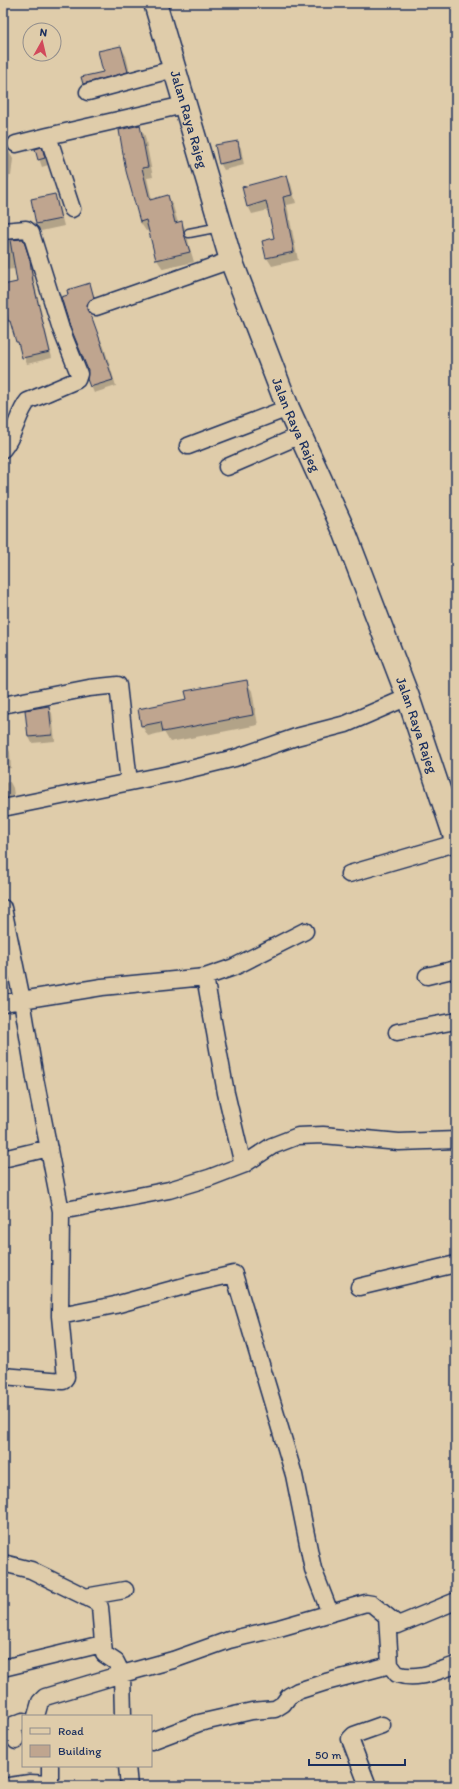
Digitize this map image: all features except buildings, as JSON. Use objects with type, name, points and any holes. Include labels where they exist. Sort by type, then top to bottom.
[{"type":"main road","name":"Jalan Raya Rajeg","points":[[155,3],[230,260],[288,408],[345,533],[408,698],[456,841]]},
{"type":"street","points":[[88,92],[174,69]]},
{"type":"street","points":[[16,144],[184,105]]},
{"type":"street","points":[[48,136],[72,209]]},
{"type":"street","points":[[3,232],[26,229],[31,233],[61,329],[79,374],[77,380],[28,401],[23,406],[19,422],[3,449]]},
{"type":"street","points":[[96,307],[230,260]]},
{"type":"street","points":[[188,446],[288,408]]},
{"type":"street","points":[[227,467],[301,435]]},
{"type":"street","points":[[3,705],[89,688],[118,685],[129,782]]},
{"type":"street","points":[[3,808],[174,773],[235,758],[296,738],[346,724],[408,698]]},
{"type":"street","points":[[349,874],[456,841]]},
{"type":"street","points":[[3,909],[22,1000],[61,1211],[60,1316],[66,1378],[63,1381],[3,1376]]},
{"type":"street","points":[[3,1003],[102,987],[205,977],[234,967],[305,930]]},
{"type":"street","points":[[427,976],[456,969]]},
{"type":"street","points":[[205,977],[226,1093],[243,1165]]},
{"type":"street","points":[[397,1032],[456,1021]]},
{"type":"street","points":[[61,1211],[169,1190],[243,1165],[272,1146],[298,1136],[323,1135],[399,1142],[456,1140]]},
{"type":"street","points":[[3,1159],[49,1148]]},
{"type":"street","points":[[359,1287],[456,1264]]},
{"type":"street","points":[[60,1316],[115,1305],[234,1274],[294,1475],[313,1569],[330,1613]]},
{"type":"street","points":[[3,1564],[31,1570],[96,1602],[100,1607],[104,1654],[116,1662],[122,1674],[123,1715]]},
{"type":"street","points":[[85,1597],[125,1590]]},
{"type":"street","points":[[36,1715],[40,1702],[45,1697],[173,1660],[228,1640],[279,1628],[369,1603],[398,1625],[402,1625],[456,1601]]},
{"type":"street","points":[[387,1616],[390,1665],[397,1674],[410,1677],[456,1665]]},
{"type":"street","points":[[3,1668],[102,1644]]},
{"type":"street","points":[[152,1741],[199,1723],[252,1710],[275,1709],[283,1704],[289,1696],[298,1691],[390,1665]]},
{"type":"street","points":[[16,1741],[12,1725],[22,1721]]},
{"type":"street","points":[[368,1786],[350,1739],[354,1735],[382,1725]]},
{"type":"street","points":[[9,1786],[30,1783],[51,1785],[50,1767]]},
{"type":"street","points":[[127,1767],[129,1786]]},
{"type":"lane","points":[[189,233],[221,227]]}]
